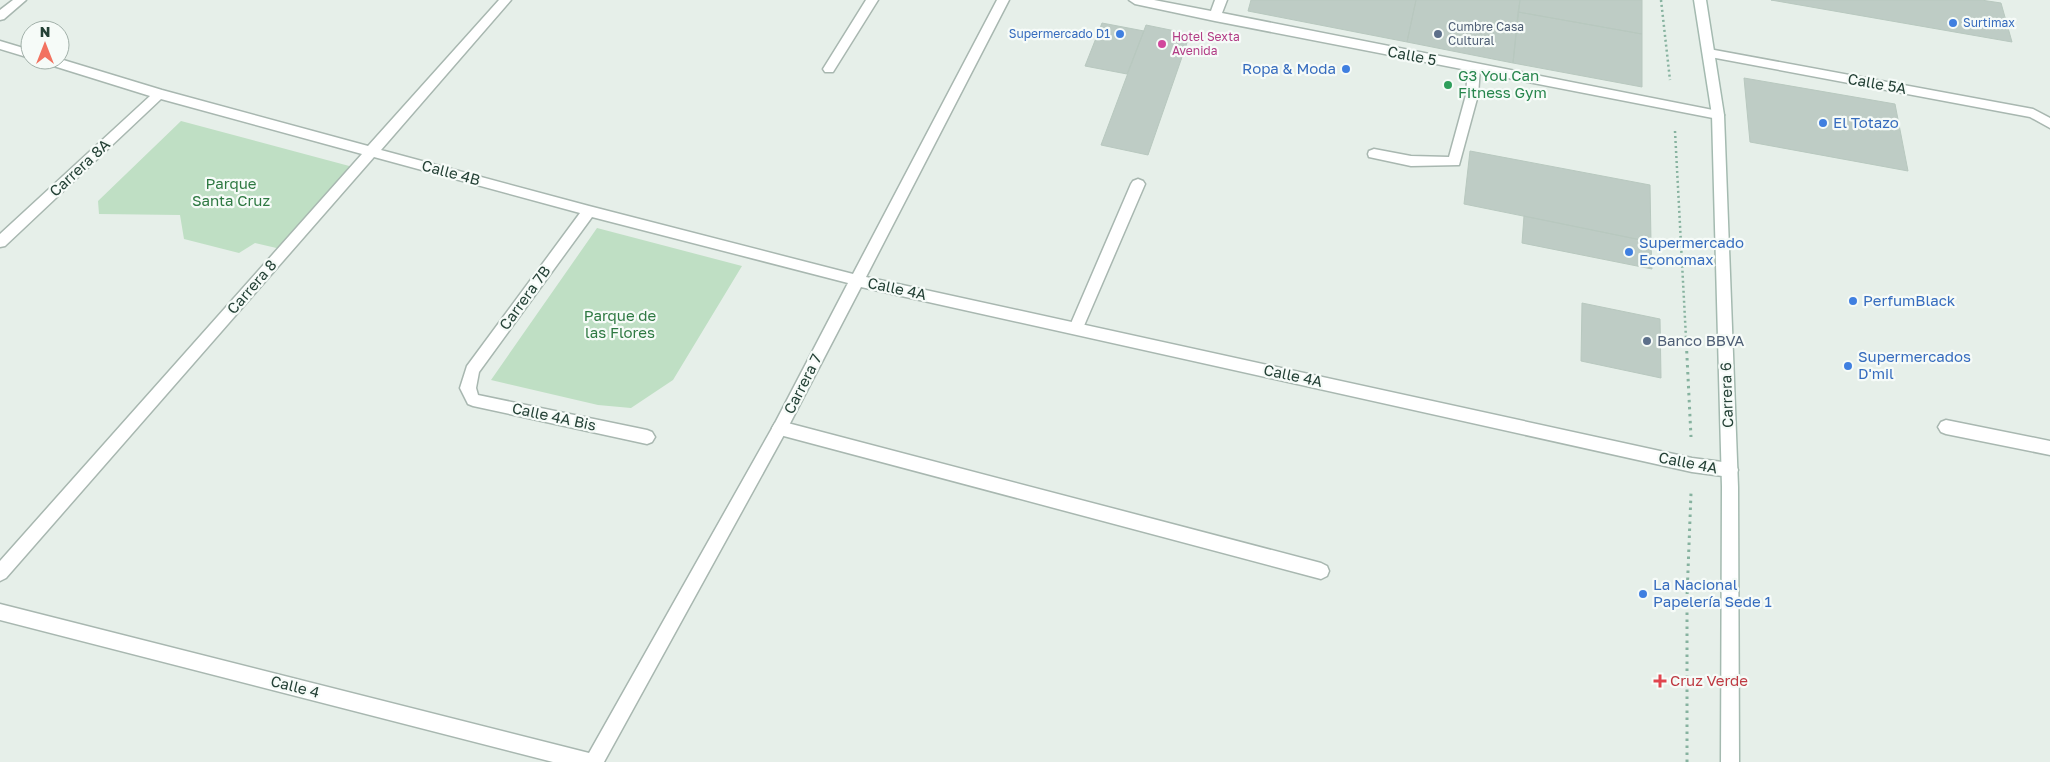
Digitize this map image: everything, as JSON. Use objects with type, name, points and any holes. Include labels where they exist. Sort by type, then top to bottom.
[{"type":"street","points":[[0,16],[20,0]]},
{"type":"street","name":"Carrera 8","points":[[0,573],[504,0]]},
{"type":"street","points":[[829,69],[872,0]]},
{"type":"street","name":"Carrera 7","points":[[594,762],[780,428],[1003,0]]},
{"type":"street","name":"Calle 5","points":[[1135,0],[1718,116]]},
{"type":"street","points":[[1215,17],[1221,0]]},
{"type":"street","name":"Carrera 6","points":[[1700,0],[1718,116],[1730,470],[1730,762]]},
{"type":"street","points":[[0,45],[20,51]]},
{"type":"street","name":"Calle 5A","points":[[1708,53],[2033,113],[2047,121]]},
{"type":"street","name":"Calle 4B","points":[[70,67],[160,94],[856,280]]},
{"type":"street","points":[[1374,154],[1411,161],[1454,162],[1472,95],[1474,68]]},
{"type":"street","name":"Carrera 8A","points":[[0,242],[160,94]]},
{"type":"street","points":[[1076,328],[1138,184]]},
{"type":"street","name":"Carrera 7B","points":[[468,388],[472,370],[589,210]]},
{"type":"street","name":"Calle 4A","points":[[856,280],[1692,465],[1730,470]]},
{"type":"street","name":"Calle 4A Bis","points":[[468,388],[473,400],[647,437]]},
{"type":"street","points":[[1946,427],[2050,448]]},
{"type":"street","points":[[780,428],[1321,571]]},
{"type":"street","name":"Calle 4","points":[[0,612],[589,762]]},
{"type":"path","points":[[1661,0],[1674,107],[1692,465],[1687,597],[1687,762]]},
{"type":"green space","name":"Parque Santa Cruz","points":[[181,121],[353,167],[285,250],[255,243],[239,253],[184,239],[180,215],[99,214],[98,201]]},
{"type":"green space","name":"Parque de las Flores","points":[[597,228],[742,266],[673,380],[631,408],[598,405],[491,380]]},
{"type":"building","points":[[1251,0],[1416,0],[1407,42],[1248,11]]},
{"type":"building","points":[[1416,0],[1520,0],[1513,63],[1407,42]]},
{"type":"building","points":[[1520,0],[1642,0],[1642,34],[1518,12]]},
{"type":"building","name":"Surtimax","points":[[1771,0],[1981,0],[2001,3],[2012,42]]},
{"type":"building","points":[[1518,12],[1642,34],[1642,87],[1513,63]]},
{"type":"building","points":[[1102,23],[1144,31],[1127,74],[1085,66]]},
{"type":"building","points":[[1146,25],[1190,34],[1148,155],[1101,145]]},
{"type":"building","name":"El Totazo","points":[[1744,78],[1895,104],[1908,171],[1750,142]]},
{"type":"building","points":[[1470,151],[1650,185],[1651,242],[1464,204]]},
{"type":"building","points":[[1524,216],[1651,242],[1652,269],[1522,243]]},
{"type":"building","points":[[1582,303],[1660,319],[1661,378],[1581,361]]},
{"type":"place","name":"Surtimax","points":[[1953,23]]},
{"type":"place","name":"Supermercado D1","points":[[1120,34]]},
{"type":"place","name":"Cumbre Casa Cultural","points":[[1438,34]]},
{"type":"place","name":"Hotel Sexta Avenida","points":[[1162,44]]},
{"type":"place","name":"Ropa & Moda","points":[[1346,69]]},
{"type":"place","name":"G3 You Can Fitness Gym","points":[[1448,85]]},
{"type":"place","name":"El Totazo","points":[[1823,123]]},
{"type":"place","name":"Supermercado Economax","points":[[1629,252]]},
{"type":"place","name":"PerfumBlack","points":[[1853,301]]},
{"type":"place","name":"Banco BBVA","points":[[1647,341]]},
{"type":"place","name":"Supermercados D'mil","points":[[1848,366]]},
{"type":"place","name":"La Nacional Papelería Sede 1","points":[[1643,594]]},
{"type":"place","name":"Cruz Verde","points":[[1660,681]]}]
